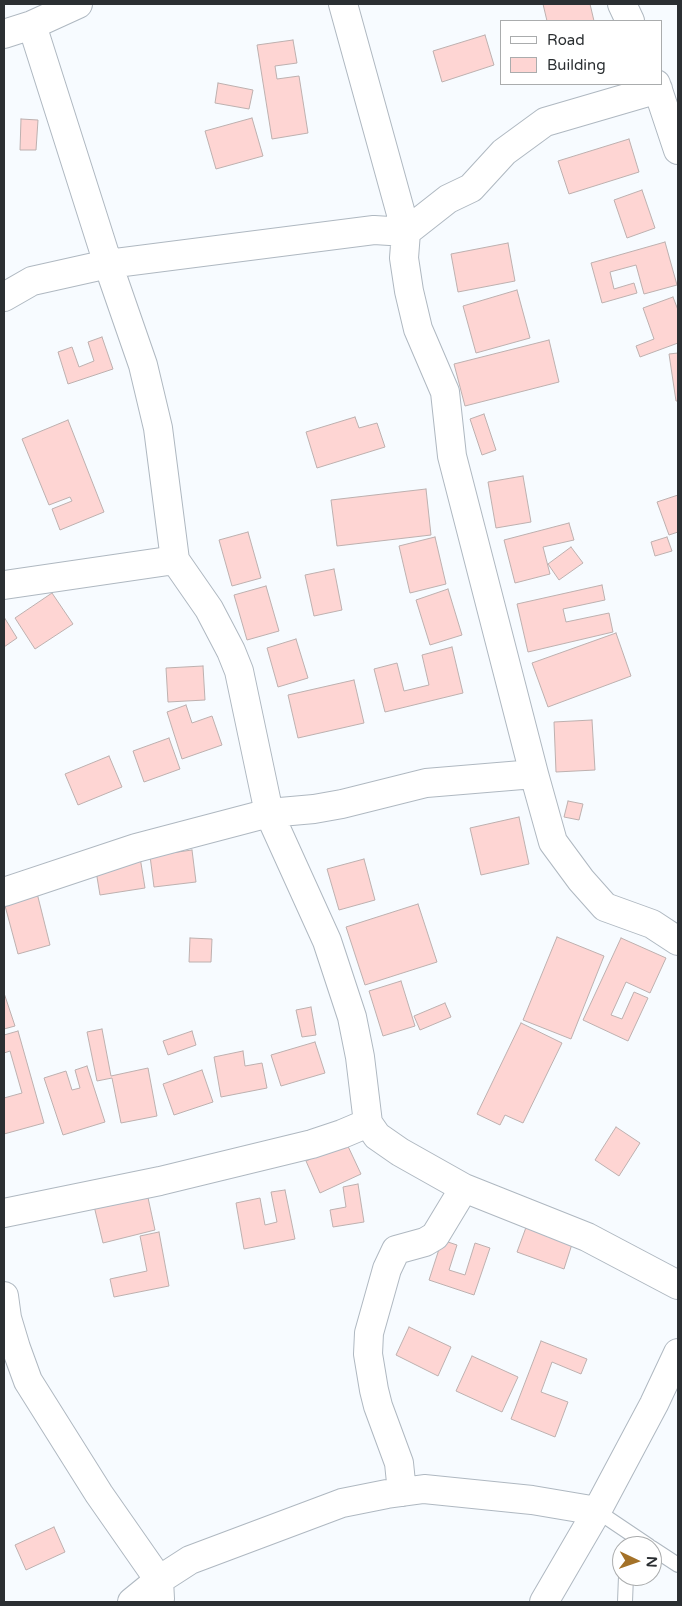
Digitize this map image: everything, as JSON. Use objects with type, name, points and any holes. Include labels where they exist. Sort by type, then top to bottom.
[{"type":"street","points":[[4,34],[32,25],[78,4]]},
{"type":"street","points":[[343,4],[406,232],[404,258],[418,329],[445,392],[452,456],[553,842],[582,880],[606,907],[652,924],[678,940]]},
{"type":"street","points":[[622,4],[630,20]]},
{"type":"street","points":[[32,25],[108,264],[143,365],[158,428],[176,560],[209,609],[231,651],[239,671],[269,813],[327,941],[352,1017],[360,1057],[368,1123],[377,1136],[400,1152],[464,1188],[587,1237],[678,1286]]},
{"type":"street","points":[[4,297],[32,282],[108,264],[374,230],[406,232],[448,199],[471,188],[504,152],[545,122],[657,86],[678,150]]},
{"type":"street","points":[[4,585],[176,560]]},
{"type":"street","points":[[4,892],[136,848],[269,813],[314,809],[342,804],[426,783],[534,774]]},
{"type":"street","points":[[4,1213],[160,1181],[312,1144],[368,1123]]},
{"type":"street","points":[[402,1492],[400,1463],[378,1406],[374,1390],[368,1354],[369,1333],[387,1269],[396,1250],[425,1242],[435,1236],[464,1188]]},
{"type":"street","points":[[4,1296],[11,1333],[28,1381],[159,1591]]},
{"type":"street","points":[[544,1602],[597,1511],[654,1404],[678,1353]]},
{"type":"street","points":[[132,1602],[159,1591],[190,1560],[342,1503],[424,1489],[532,1500],[597,1511]]},
{"type":"lane","points":[[597,1511],[625,1536]]},
{"type":"lane","points":[[662,1554],[678,1565]]},
{"type":"lane","points":[[625,1602],[626,1586]]},
{"type":"building","points":[[543,4],[590,4],[594,20],[547,20]]},
{"type":"building","points":[[485,35],[494,65],[442,82],[433,51]]},
{"type":"building","points":[[293,40],[297,63],[275,66],[277,79],[299,76],[308,133],[272,139],[257,45]]},
{"type":"building","points":[[218,83],[253,90],[249,109],[215,103]]},
{"type":"building","points":[[252,118],[263,156],[216,169],[205,131]]},
{"type":"building","points":[[21,119],[38,120],[36,150],[20,150]]},
{"type":"building","points":[[629,139],[639,172],[569,194],[558,161]]},
{"type":"building","points":[[642,190],[655,228],[627,238],[614,200]]},
{"type":"building","points":[[665,242],[677,285],[644,294],[636,265],[610,272],[614,289],[634,283],[637,293],[602,303],[591,263]]},
{"type":"building","points":[[508,243],[515,281],[458,292],[451,254]]},
{"type":"building","points":[[517,290],[530,338],[476,353],[463,306]]},
{"type":"building","points":[[673,297],[678,310],[678,343],[640,357],[636,346],[654,339],[643,308]]},
{"type":"building","points":[[102,337],[113,369],[68,384],[58,352],[72,347],[79,367],[94,361],[88,342]]},
{"type":"building","points":[[549,340],[559,382],[465,406],[454,364]]},
{"type":"building","points":[[678,353],[678,401],[676,401],[669,354]]},
{"type":"building","points":[[484,414],[496,450],[482,455],[470,419]]},
{"type":"building","points":[[355,417],[359,428],[377,423],[385,447],[317,468],[306,432]]},
{"type":"building","points":[[68,420],[104,512],[60,530],[52,509],[72,501],[70,497],[49,505],[22,439]]},
{"type":"building","points":[[523,476],[531,522],[496,528],[488,482]]},
{"type":"building","points":[[426,489],[431,535],[337,546],[331,500]]},
{"type":"building","points":[[678,495],[678,532],[669,535],[657,502]]},
{"type":"building","points":[[569,523],[574,540],[543,547],[550,574],[515,583],[504,540]]},
{"type":"building","points":[[248,532],[261,578],[232,586],[219,540]]},
{"type":"building","points":[[435,537],[446,584],[410,593],[399,546]]},
{"type":"building","points":[[667,537],[672,551],[655,556],[651,542]]},
{"type":"building","points":[[571,547],[583,563],[559,580],[548,564]]},
{"type":"building","points":[[334,569],[342,610],[314,616],[305,575]]},
{"type":"building","points":[[602,585],[605,600],[563,609],[566,622],[609,613],[613,632],[528,652],[517,604]]},
{"type":"building","points":[[266,586],[279,631],[247,640],[234,595]]},
{"type":"building","points":[[448,589],[462,635],[430,645],[416,600]]},
{"type":"building","points":[[52,593],[73,624],[35,649],[15,618]]},
{"type":"building","points":[[4,617],[17,638],[4,647]]},
{"type":"building","points":[[616,633],[631,676],[548,707],[532,663]]},
{"type":"building","points":[[296,639],[308,678],[278,687],[267,648]]},
{"type":"building","points":[[452,647],[463,693],[385,712],[374,669],[397,663],[404,691],[429,685],[422,655]]},
{"type":"building","points":[[203,666],[205,700],[168,702],[166,668]]},
{"type":"building","points":[[354,680],[364,723],[298,738],[288,695]]},
{"type":"building","points":[[186,705],[192,723],[212,716],[222,745],[182,759],[167,712]]},
{"type":"building","points":[[592,720],[595,770],[556,772],[554,722]]},
{"type":"building","points":[[169,738],[180,769],[144,782],[133,751]]},
{"type":"building","points":[[109,756],[122,787],[78,805],[65,774]]},
{"type":"building","points":[[568,801],[583,804],[579,820],[564,817]]},
{"type":"building","points":[[519,817],[529,864],[481,875],[470,828]]},
{"type":"building","points":[[192,850],[196,882],[154,887],[150,856]]},
{"type":"building","points":[[140,857],[145,888],[100,895],[95,865]]},
{"type":"building","points":[[364,859],[375,900],[339,910],[327,869]]},
{"type":"building","points":[[37,893],[50,945],[18,954],[4,902]]},
{"type":"building","points":[[418,904],[437,962],[365,985],[346,927]]},
{"type":"building","points":[[557,937],[604,956],[571,1039],[523,1020]]},
{"type":"building","points":[[190,938],[212,939],[211,962],[189,962]]},
{"type":"building","points":[[621,938],[666,958],[650,993],[626,982],[611,1015],[622,1019],[634,992],[648,998],[628,1041],[583,1020]]},
{"type":"building","points":[[401,981],[415,1026],[383,1036],[369,991]]},
{"type":"building","points":[[4,993],[15,1026],[4,1029]]},
{"type":"building","points":[[445,1003],[451,1017],[420,1030],[414,1016]]},
{"type":"building","points":[[311,1007],[316,1035],[302,1037],[296,1010]]},
{"type":"building","points":[[521,1023],[562,1043],[523,1123],[505,1115],[500,1125],[477,1114]]},
{"type":"building","points":[[102,1029],[111,1076],[148,1068],[157,1116],[121,1123],[112,1078],[97,1081],[87,1032]]},
{"type":"building","points":[[18,1031],[44,1123],[4,1134],[4,1098],[22,1093],[10,1051],[4,1053],[4,1035]]},
{"type":"building","points":[[192,1031],[196,1045],[168,1055],[163,1041]]},
{"type":"building","points":[[315,1042],[325,1073],[281,1086],[271,1055]]},
{"type":"building","points":[[243,1051],[245,1066],[262,1063],[267,1088],[221,1097],[214,1057]]},
{"type":"building","points":[[87,1066],[105,1122],[63,1135],[44,1078],[66,1071],[72,1090],[80,1088],[75,1070]]},
{"type":"building","points":[[202,1070],[213,1102],[174,1115],[163,1084]]},
{"type":"building","points":[[616,1127],[640,1143],[619,1176],[595,1160]]},
{"type":"building","points":[[346,1142],[361,1174],[320,1193],[306,1161]]},
{"type":"building","points":[[358,1184],[364,1222],[333,1227],[330,1210],[346,1207],[343,1187]]},
{"type":"building","points":[[285,1190],[295,1239],[244,1249],[236,1203],[260,1198],[265,1225],[277,1222],[271,1192]]},
{"type":"building","points":[[147,1193],[155,1230],[103,1243],[94,1206]]},
{"type":"building","points":[[528,1222],[574,1238],[564,1269],[517,1252]]},
{"type":"building","points":[[159,1232],[169,1286],[114,1297],[110,1279],[147,1271],[140,1236]]},
{"type":"building","points":[[442,1240],[457,1245],[449,1270],[465,1275],[475,1243],[490,1248],[474,1295],[429,1280]]},
{"type":"building","points":[[409,1327],[451,1347],[438,1376],[396,1355]]},
{"type":"building","points":[[541,1341],[587,1359],[581,1374],[552,1362],[541,1392],[568,1402],[555,1437],[511,1419]]},
{"type":"building","points":[[472,1356],[518,1377],[502,1412],[456,1391]]},
{"type":"building","points":[[54,1527],[65,1552],[26,1570],[15,1545]]}]
